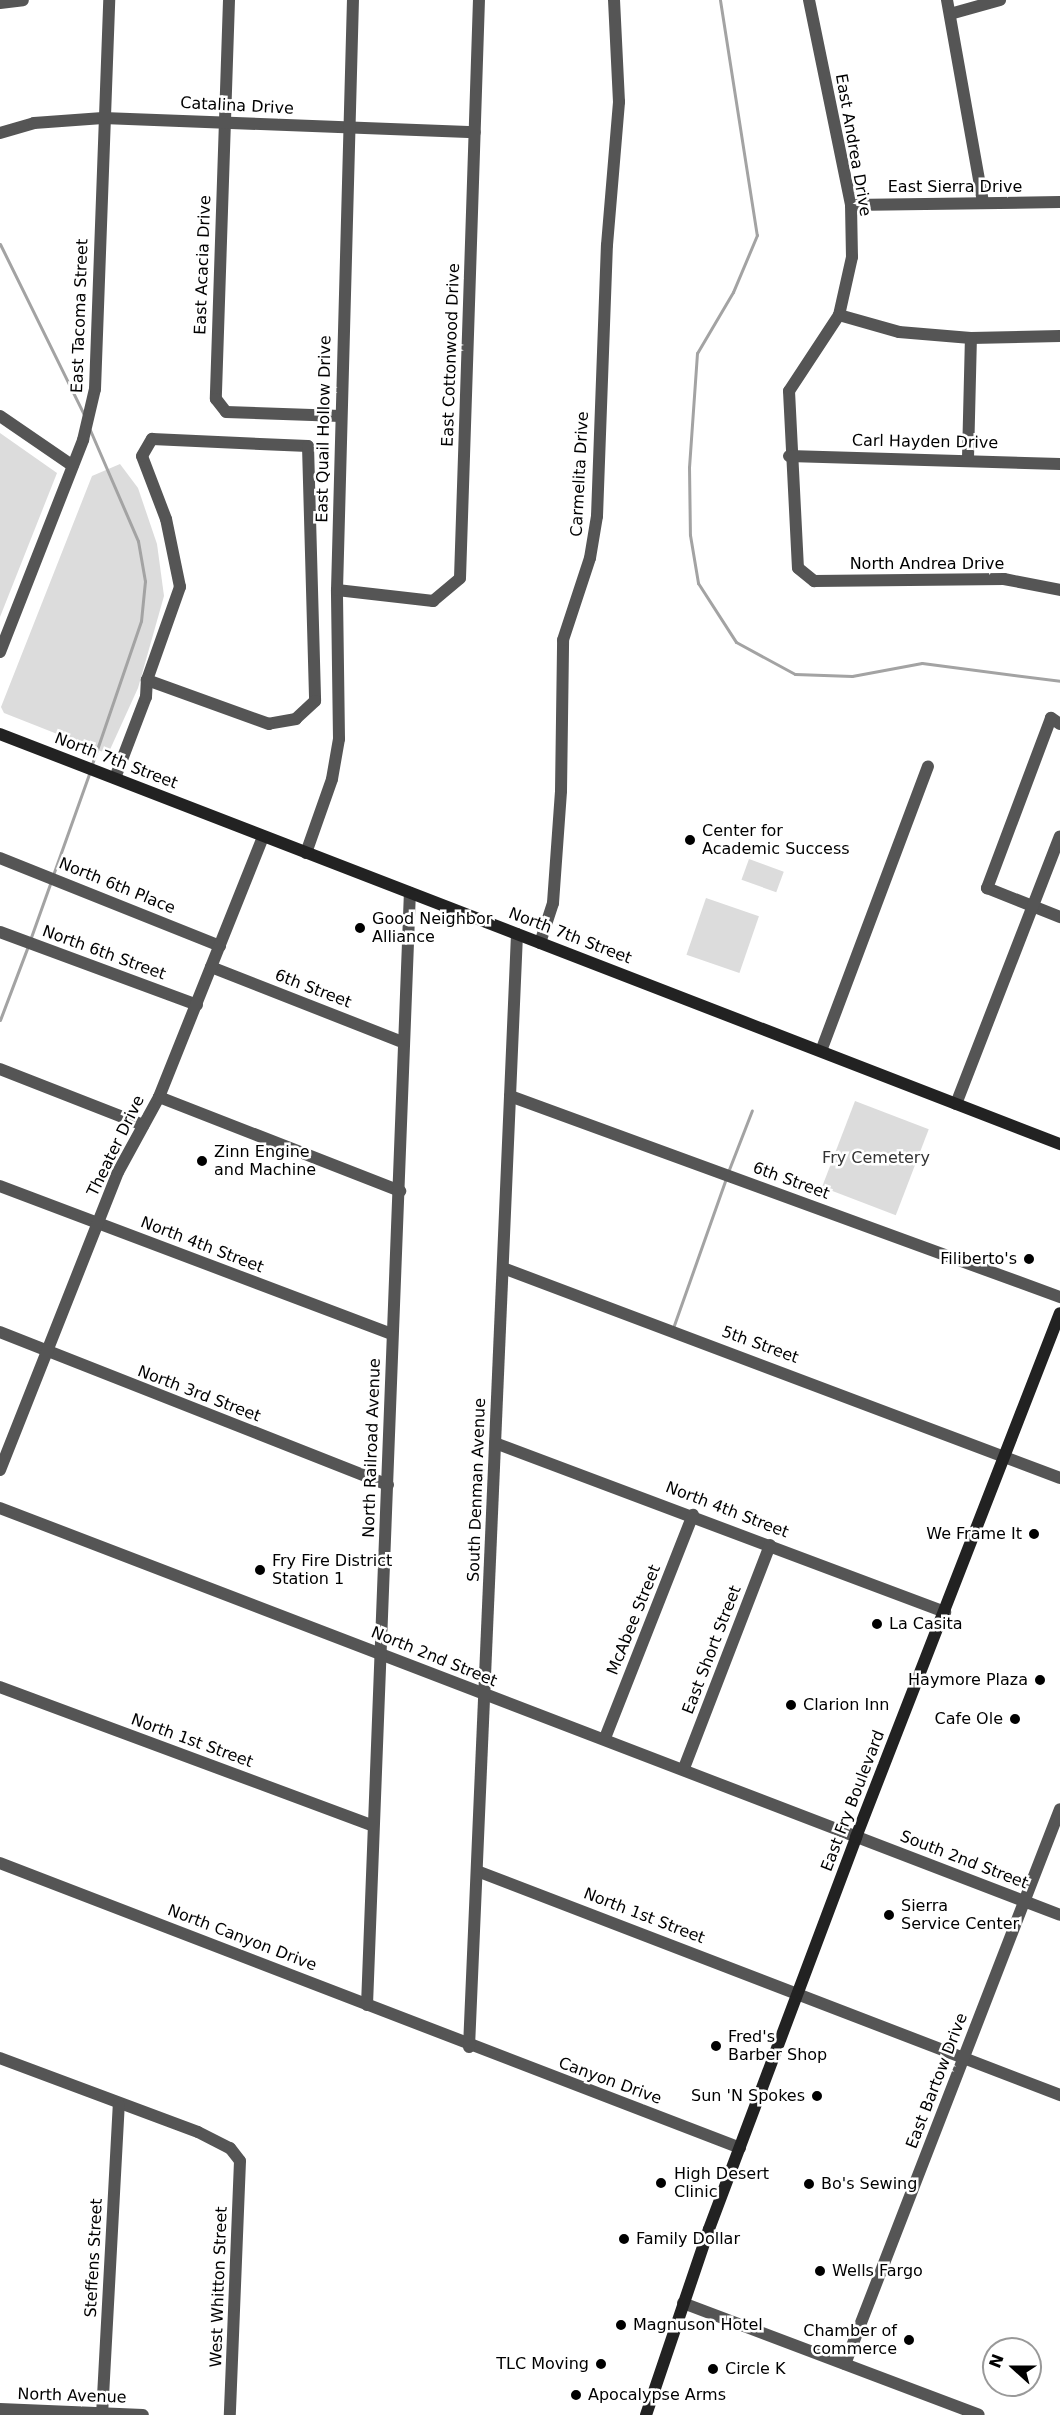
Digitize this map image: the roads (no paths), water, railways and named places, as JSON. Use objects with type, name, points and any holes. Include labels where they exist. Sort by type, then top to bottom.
[{"type":"main road","name":"North 7th Street","points":[[0,734],[1060,1144]]},
{"type":"main road","name":"East Fry Boulevard","points":[[646,2415],[683,2303],[856,1837],[1060,1313]]},
{"type":"street","points":[[0,3],[23,0]]},
{"type":"street","name":"East Tacoma Street","points":[[0,652],[73,466],[96,389],[103,118],[109,0]]},
{"type":"street","name":"East Acacia Drive","points":[[228,0],[216,399],[226,412],[341,416]]},
{"type":"street","name":"East Quail Hollow Drive","points":[[306,853],[332,779],[339,668],[337,590],[346,129],[353,0]]},
{"type":"street","name":"East Cottonwood Drive","points":[[337,590],[433,601],[460,578],[479,0]]},
{"type":"street","name":"Carmelita Drive","points":[[540,943],[553,903],[561,791],[563,639],[590,558],[597,516],[607,245],[620,102],[614,0]]},
{"type":"street","name":"East Andrea Drive","points":[[798,568],[789,456],[789,391],[839,315],[852,257],[851,205],[809,0]]},
{"type":"street","points":[[946,0],[983,203]]},
{"type":"street","points":[[950,14],[1000,0]]},
{"type":"street","name":"Catalina Drive","points":[[0,133],[34,123],[103,118],[223,120],[346,129],[475,132]]},
{"type":"street","name":"East Sierra Drive","points":[[851,205],[1060,202]]},
{"type":"street","points":[[839,315],[899,332],[971,338],[1060,336]]},
{"type":"street","points":[[968,458],[971,338]]},
{"type":"street","points":[[0,416],[73,466]]},
{"type":"street","points":[[115,778],[147,680],[180,587],[166,519],[142,456],[152,439],[308,446],[318,686],[308,709],[296,719],[269,724],[147,680]]},
{"type":"street","name":"Carl Hayden Drive","points":[[789,456],[968,458],[1060,464]]},
{"type":"street","name":"North Andrea Drive","points":[[798,568],[814,581],[1004,579],[1060,590]]},
{"type":"street","points":[[316,666],[339,668]]},
{"type":"street","points":[[1060,724],[1051,718],[987,888],[1060,917]]},
{"type":"street","points":[[821,1051],[928,766]]},
{"type":"street","points":[[956,1104],[1060,836]]},
{"type":"street","name":"Theater Drive","points":[[0,1470],[98,1224],[143,1125],[159,1097],[263,837]]},
{"type":"street","name":"North 6th Place","points":[[0,858],[220,946]]},
{"type":"street","name":"North Railroad Avenue","points":[[367,2005],[372,1826],[382,1653],[392,1334],[400,1191],[402,1042],[410,892]]},
{"type":"street","name":"North 6th Street","points":[[0,932],[197,1005]]},
{"type":"street","name":"South Denman Avenue","points":[[469,2047],[517,934]]},
{"type":"street","name":"6th Street","points":[[212,967],[402,1042]]},
{"type":"street","points":[[0,1069],[143,1125]]},
{"type":"street","name":"6th Street","points":[[510,1096],[1060,1298]]},
{"type":"street","points":[[159,1097],[400,1191]]},
{"type":"street","name":"North 4th Street","points":[[0,1186],[392,1334]]},
{"type":"street","name":"5th Street","points":[[503,1268],[1060,1478]]},
{"type":"street","name":"North 3rd Street","points":[[0,1332],[388,1485]]},
{"type":"street","name":"North 4th Street","points":[[495,1443],[693,1515],[945,1612]]},
{"type":"street","name":"North 2nd Street","points":[[0,1508],[382,1653],[484,1695],[684,1768],[856,1837]]},
{"type":"street","name":"McAbee Street","points":[[605,1738],[693,1515]]},
{"type":"street","name":"East Short Street","points":[[684,1768],[770,1545]]},
{"type":"street","name":"North 1st Street","points":[[0,1686],[372,1826]]},
{"type":"street","name":"East Bartow Drive","points":[[844,2364],[1060,1809]]},
{"type":"street","name":"South 2nd Street","points":[[856,1837],[1060,1915]]},
{"type":"street","name":"North Canyon Drive","points":[[0,1863],[367,2005],[469,2047]]},
{"type":"street","name":"North 1st Street","points":[[477,1870],[1060,2095]]},
{"type":"street","name":"Canyon Drive","points":[[469,2047],[740,2148]]},
{"type":"street","points":[[0,2060],[119,2104]]},
{"type":"street","name":"West Whitton Street","points":[[119,2104],[198,2132],[230,2148],[240,2161],[230,2415]]},
{"type":"street","name":"Steffens Street","points":[[102,2414],[119,2104]]},
{"type":"street","points":[[683,2303],[979,2415]]},
{"type":"street","name":"North Avenue","points":[[0,2409],[143,2415]]},
{"type":"waterway","points":[[720,0],[757,235],[733,292],[697,353],[689,467],[690,535],[698,583],[736,642],[795,674],[852,676],[922,663],[1060,681]]},
{"type":"waterway","points":[[0,244],[84,415]]},
{"type":"waterway","points":[[90,430],[138,541],[145,581],[141,621],[91,767]]},
{"type":"waterway","points":[[53,875],[89,774]]},
{"type":"waterway","points":[[30,940],[51,881]]},
{"type":"waterway","points":[[0,1020],[28,946]]},
{"type":"waterway","points":[[728,1172],[752,1110]]},
{"type":"waterway","points":[[673,1328],[726,1178]]},
{"type":"place","name":"Center for Academic Success","points":[[690,840]]},
{"type":"place","name":"Good Neighbor Alliance","points":[[360,928]]},
{"type":"place","name":"Zinn Engine and Machine","points":[[202,1161]]},
{"type":"place","name":"Filiberto's","points":[[1029,1259]]},
{"type":"place","name":"We Frame It","points":[[1034,1534]]},
{"type":"place","name":"Fry Fire District Station 1","points":[[260,1570]]},
{"type":"place","name":"La Casita","points":[[877,1624]]},
{"type":"place","name":"Haymore Plaza","points":[[1040,1680]]},
{"type":"place","name":"Clarion Inn","points":[[791,1705]]},
{"type":"place","name":"Cafe Ole","points":[[1015,1719]]},
{"type":"place","name":"Sierra Service Center","points":[[889,1915]]},
{"type":"place","name":"Fred's Barber Shop","points":[[716,2046]]},
{"type":"place","name":"Sun 'N Spokes","points":[[817,2096]]},
{"type":"place","name":"High Desert Clinic","points":[[661,2183]]},
{"type":"place","name":"Bo's Sewing","points":[[809,2184]]},
{"type":"place","name":"Family Dollar","points":[[624,2239]]},
{"type":"place","name":"Wells Fargo","points":[[820,2271]]},
{"type":"place","name":"Magnuson Hotel","points":[[621,2325]]},
{"type":"place","name":"Chamber of commerce","points":[[909,2340]]},
{"type":"place","name":"TLC Moving","points":[[601,2364]]},
{"type":"place","name":"Circle K","points":[[713,2369]]},
{"type":"place","name":"Apocalypse Arms","points":[[576,2395]]},
{"type":"park label","name":"Fry Cemetery","points":[[876,1158]]}]
